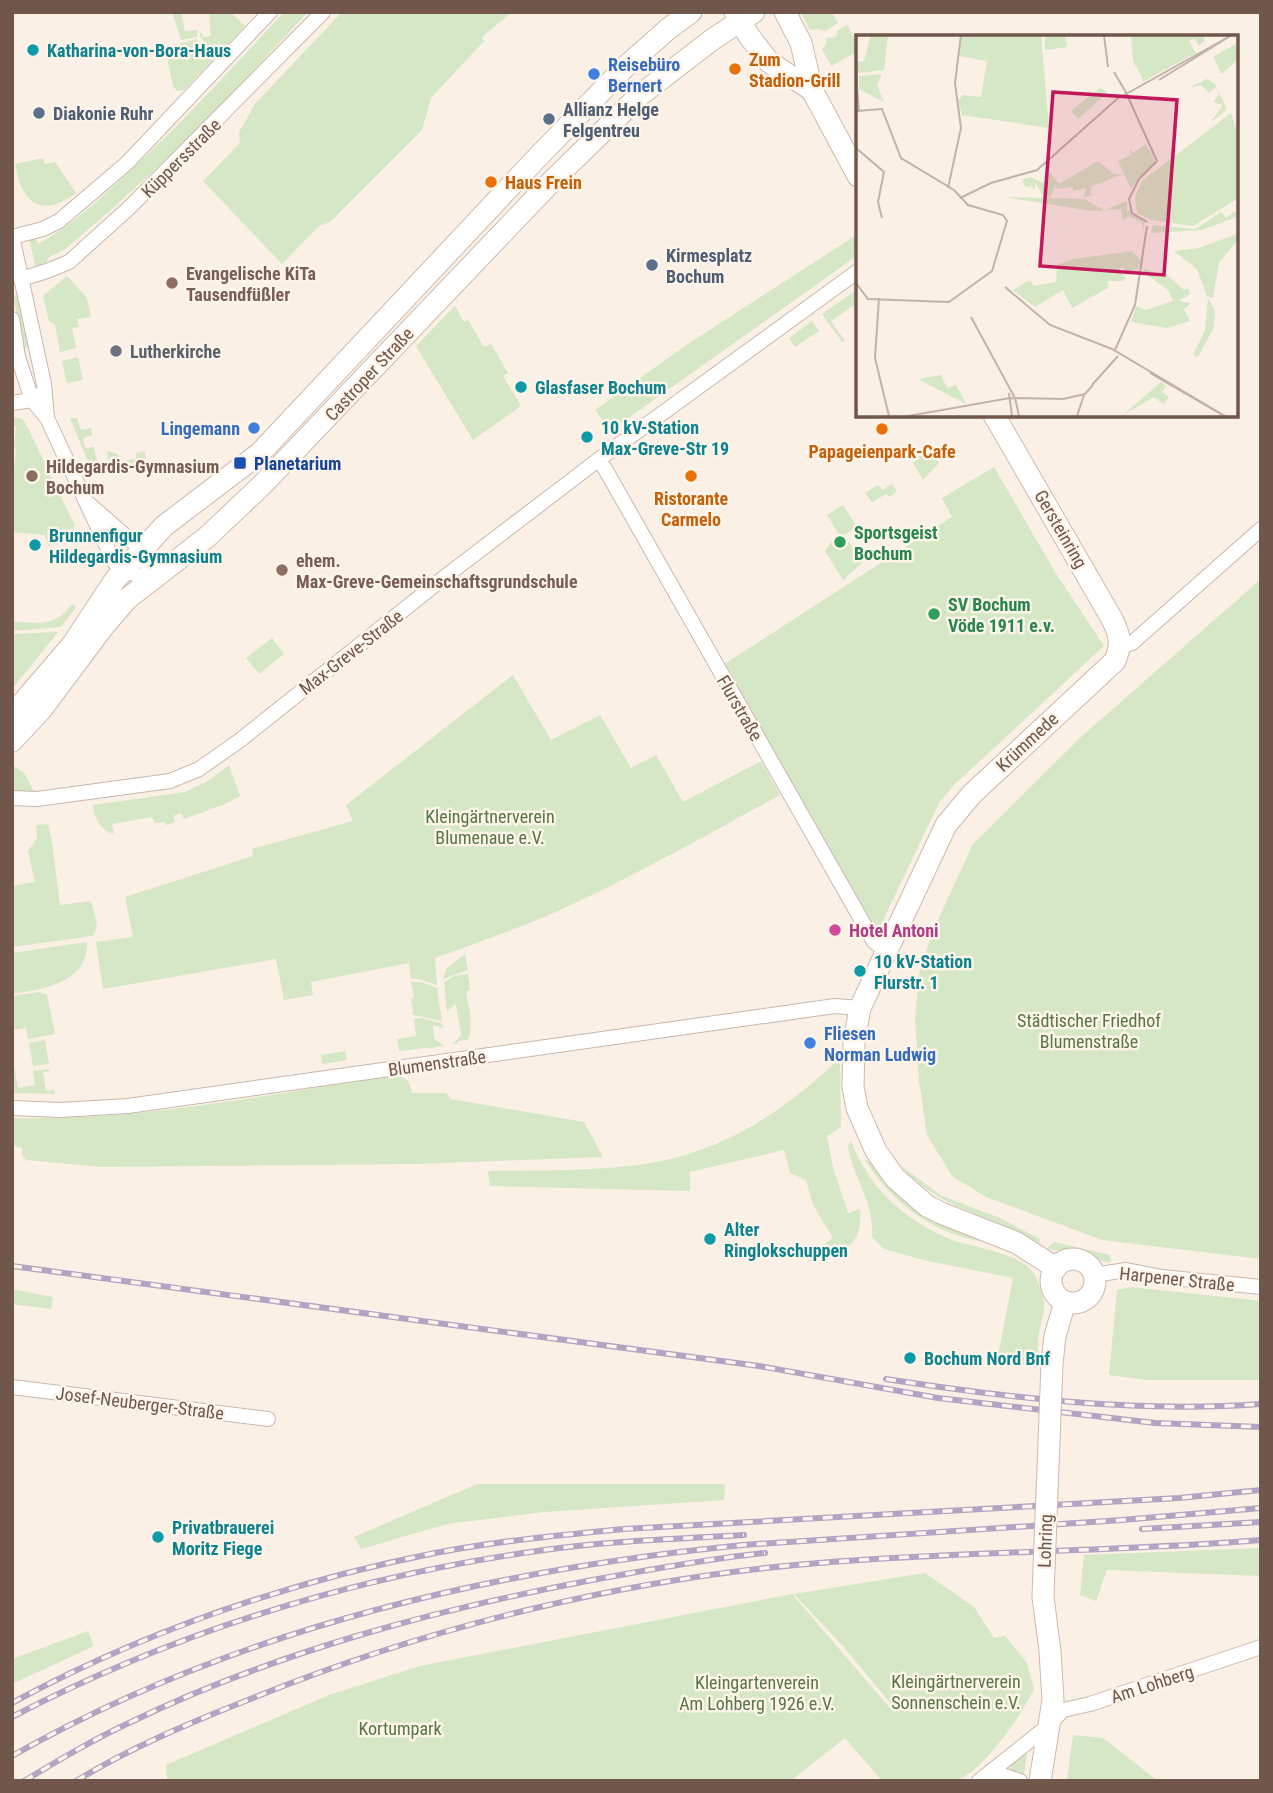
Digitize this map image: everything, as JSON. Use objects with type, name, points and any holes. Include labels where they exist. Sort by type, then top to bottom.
[{"type":"main road","name":"Castroper Straße","points":[[12,715],[53,669],[124,571],[164,526],[260,453],[447,250],[624,68],[691,12]]},
{"type":"main road","points":[[785,12],[801,43],[811,90],[856,172]]},
{"type":"main road","name":"Castroper Straße","points":[[12,741],[41,710],[127,599],[207,537],[262,485],[553,180],[639,96],[743,15]]},
{"type":"main road","points":[[743,15],[769,62],[811,90]]},
{"type":"main road","points":[[447,250],[469,268]]},
{"type":"main road","name":"Gersteinring","points":[[995,416],[1112,619],[1121,647]]},
{"type":"main road","name":"Krümmede","points":[[860,1008],[946,825],[958,808],[1115,661],[1121,647]]},
{"type":"main road","points":[[860,1008],[854,1042],[855,1098],[868,1135],[895,1178],[934,1210],[1017,1243],[1056,1268]]},
{"type":"main road","points":[[1069,1259],[1080,1260],[1090,1266],[1094,1275],[1094,1288],[1087,1298],[1077,1303],[1065,1302],[1056,1295],[1051,1285],[1052,1273],[1058,1264],[1069,1259]]},
{"type":"main road","name":"Lohring","points":[[1040,1781],[1054,1700],[1043,1597],[1052,1364],[1055,1336],[1065,1302]]},
{"type":"street","name":"Küppersstraße","points":[[12,237],[43,229],[59,221],[127,163],[271,12]]},
{"type":"street","name":"Küppersstraße","points":[[17,277],[47,271],[69,262],[183,156],[323,12]]},
{"type":"street","points":[[12,237],[17,277],[45,387],[47,418]]},
{"type":"street","name":"Max-Greve-Straße","points":[[12,798],[37,799],[170,781],[199,769],[239,741],[446,576],[598,460],[856,272]]},
{"type":"street","points":[[12,319],[18,379],[47,418],[114,562],[124,571],[152,579]]},
{"type":"street","points":[[18,379],[45,387]]},
{"type":"street","points":[[12,403],[32,400],[45,387]]},
{"type":"street","name":"Flurstraße","points":[[598,460],[874,942],[887,951]]},
{"type":"street","points":[[85,501],[143,551],[152,579]]},
{"type":"street","name":"Krümmede","points":[[1121,647],[1132,643],[1261,529]]},
{"type":"street","name":"Blumenstraße","points":[[12,1108],[60,1110],[128,1106],[835,1006],[860,1008]]},
{"type":"street","name":"Harpener Straße","points":[[1094,1275],[1126,1270],[1162,1277],[1261,1287]]},
{"type":"street","name":"Josef-Neuberger-Straße","points":[[12,1387],[268,1419]]},
{"type":"street","name":"Am Lohberg","points":[[985,1776],[1048,1726],[1063,1710],[1090,1704],[1261,1647]]},
{"type":"street","points":[[985,1776],[1020,1781]]},
{"type":"green space","points":[[172,12],[181,12],[185,31],[197,30],[197,37],[181,40]]},
{"type":"green space","points":[[209,12],[231,12],[245,26],[216,58],[200,36],[202,33],[203,37],[211,36]]},
{"type":"green space","points":[[284,12],[308,12],[199,129],[112,209],[64,250],[49,257],[44,267],[36,270],[29,237],[35,236],[38,244],[98,200],[190,112]]},
{"type":"green space","points":[[342,12],[512,12],[482,37],[484,41],[431,98],[422,130],[330,222],[319,226],[282,264],[203,181],[240,143],[239,132],[255,104]]},
{"type":"green space","points":[[801,12],[832,12],[838,23],[825,31],[810,30]]},
{"type":"green space","points":[[847,25],[856,41],[856,52],[831,66],[822,49],[827,37],[837,36],[837,31]]},
{"type":"green space","points":[[197,39],[213,60],[184,90],[177,91],[173,86],[165,47]]},
{"type":"green space","points":[[43,158],[45,164],[55,162],[76,193],[63,201],[43,206],[28,197],[22,189],[15,164]]},
{"type":"green space","points":[[856,235],[856,256],[610,431],[595,410],[688,344]]},
{"type":"green space","points":[[67,276],[87,298],[91,317],[77,319],[79,327],[72,328],[76,348],[60,352],[55,325],[49,321],[43,296]]},
{"type":"green space","points":[[856,290],[856,303],[831,321],[845,341],[842,342],[822,314]]},
{"type":"green space","points":[[18,295],[28,347],[24,348],[13,296]]},
{"type":"green space","points":[[455,306],[464,322],[468,320],[484,347],[491,344],[508,373],[503,376],[521,406],[473,440],[416,346]]},
{"type":"green space","points":[[812,321],[819,331],[795,347],[789,338]]},
{"type":"green space","points":[[78,357],[83,380],[67,383],[62,361]]},
{"type":"green space","points":[[12,417],[25,422],[75,526],[64,538],[48,546],[45,535],[12,532],[16,427],[12,426]]},
{"type":"green space","points":[[70,418],[77,418],[81,430],[91,428],[92,435],[83,438],[85,448],[94,447],[97,462],[89,464]]},
{"type":"green space","name":"Sportsgeist Bochum","points":[[929,447],[939,463],[923,480],[913,463]]},
{"type":"green space","points":[[107,451],[118,454],[120,461],[136,459],[136,453],[145,451],[146,462],[113,474],[110,471]]},
{"type":"green space","name":"SV Bochum Vöde 1911 e.v.","points":[[994,467],[1055,572],[1104,646],[954,785],[939,803],[876,935],[723,665],[952,517],[942,498]]},
{"type":"green space","points":[[891,484],[897,491],[890,497],[886,494],[872,502],[865,493],[878,485],[883,490]]},
{"type":"green space","name":"Sportsgeist Bochum","points":[[843,505],[857,527],[844,535],[863,562],[843,580],[825,551],[838,533],[827,515]]},
{"type":"green space","name":"Städtischer Friedhof Blumenstraße","points":[[1261,579],[1261,1259],[1102,1240],[986,1197],[952,1176],[927,1135],[919,1081],[915,1019],[920,968],[937,922],[973,844],[1082,736]]},
{"type":"green space","points":[[72,604],[76,607],[61,627],[12,631],[12,621],[45,622],[59,617]]},
{"type":"green space","points":[[58,632],[12,689],[12,634]]},
{"type":"green space","points":[[272,638],[284,654],[259,674],[246,658]]},
{"type":"green space","name":"Kleingärtnerverein Blumenaue e.V.","points":[[513,675],[551,740],[600,715],[631,768],[656,755],[683,802],[761,761],[780,795],[575,903],[523,926],[435,958],[437,985],[411,979],[409,963],[311,982],[313,995],[284,1000],[276,959],[103,989],[96,942],[133,937],[125,897],[253,856],[252,849],[353,821],[346,805]]},
{"type":"green space","points":[[229,765],[240,796],[225,804],[184,819],[181,813],[173,816],[175,822],[166,825],[164,822],[155,823],[152,817],[112,824],[114,833],[110,833],[99,824],[93,805],[185,792],[208,781]]},
{"type":"green space","points":[[16,767],[25,774],[34,792],[23,793],[12,789],[12,768]]},
{"type":"green space","points":[[48,824],[60,905],[91,901],[96,920],[95,932],[92,936],[12,947],[12,886],[35,882],[28,851],[37,838],[36,825]]},
{"type":"green space","points":[[87,942],[80,967],[72,975],[50,986],[12,994],[12,953]]},
{"type":"green space","points":[[465,954],[468,970],[443,979],[447,968]]},
{"type":"green space","points":[[468,974],[470,990],[466,991],[471,1029],[467,1040],[452,1045],[461,1035],[456,1004],[447,1011],[444,982],[454,976]]},
{"type":"green space","points":[[411,982],[421,982],[437,988],[442,1021],[413,1015]]},
{"type":"green space","points":[[39,992],[47,995],[55,1034],[28,1039],[26,1028],[12,1030],[12,996]]},
{"type":"green space","points":[[422,1018],[442,1024],[443,1028],[433,1025],[434,1039],[445,1046],[399,1051],[397,1039],[416,1036],[414,1019]]},
{"type":"green space","points":[[45,1040],[49,1064],[33,1066],[29,1043]]},
{"type":"green space","points":[[345,1051],[347,1060],[322,1064],[321,1055]]},
{"type":"green space","points":[[12,1053],[18,1088],[35,1085],[33,1071],[49,1069],[50,1071],[43,1072],[46,1091],[54,1090],[55,1094],[12,1093]]},
{"type":"green space","points":[[840,1058],[841,1127],[827,1136],[833,1168],[848,1213],[860,1209],[860,1223],[854,1241],[840,1251],[809,1262],[806,1256],[833,1238],[813,1205],[806,1180],[790,1173],[784,1150],[690,1172],[690,1191],[490,1186],[488,1171],[619,1167],[687,1155],[758,1123],[800,1093]]},
{"type":"green space","points":[[399,1075],[409,1082],[412,1093],[446,1093],[451,1099],[584,1122],[603,1157],[416,1164],[101,1167],[26,1160],[22,1155],[22,1148],[12,1145],[12,1118],[109,1116],[157,1111]]},
{"type":"green space","points":[[851,1141],[877,1186],[901,1210],[945,1237],[1012,1257],[1033,1272],[1044,1303],[1038,1338],[1038,1366],[1020,1365],[998,1356],[1013,1278],[884,1249],[872,1237],[870,1213],[848,1146]]},
{"type":"green space","points":[[865,1160],[870,1161],[894,1191],[921,1212],[951,1228],[987,1241],[960,1236],[918,1216],[894,1196]]},
{"type":"green space","points":[[900,1165],[942,1196],[1000,1218],[1040,1239],[1039,1243],[948,1202],[915,1180]]},
{"type":"green space","points":[[1054,1242],[1110,1255],[1111,1262],[1080,1251],[1047,1248]]},
{"type":"green space","points":[[1131,1287],[1261,1301],[1261,1380],[1147,1380],[1109,1375],[1117,1290]]},
{"type":"green space","points":[[12,1289],[53,1297],[51,1309],[12,1304]]},
{"type":"green space","points":[[477,1484],[725,1484],[724,1500],[544,1512],[447,1524],[361,1549],[354,1537]]},
{"type":"green space","points":[[1261,1548],[1261,1576],[1107,1570],[1096,1601],[1080,1595],[1084,1555]]},
{"type":"green space","points":[[925,1573],[974,1607],[994,1638],[1005,1636],[1027,1663],[1034,1689],[990,1753],[958,1780],[933,1783],[882,1781],[845,1738],[794,1778],[800,1781],[167,1781],[166,1765],[329,1695],[420,1666],[792,1594],[889,1707],[891,1704],[843,1646],[794,1594]]},
{"type":"green space","points":[[88,1631],[94,1646],[12,1684],[12,1659]]},
{"type":"green space","points":[[1073,1735],[1103,1738],[1158,1781],[1067,1781]]},
{"type":"green space","points":[[1027,1753],[1024,1775],[1010,1769],[1012,1764]]},
{"type":"railway","points":[[12,1266],[759,1366],[938,1398],[1155,1423],[1261,1427]]},
{"type":"railway","points":[[886,1379],[1073,1402],[1167,1407],[1261,1404]]},
{"type":"railway","points":[[12,1703],[113,1654],[218,1612],[326,1579],[458,1549],[624,1529],[1179,1498],[1261,1490]]},
{"type":"railway","points":[[12,1756],[97,1712],[184,1673],[274,1640],[459,1590],[554,1571],[743,1545],[1261,1508]]},
{"type":"railway","points":[[1142,1529],[1261,1522]]},
{"type":"railway","points":[[12,1717],[138,1658],[202,1634],[334,1592],[469,1562],[537,1551],[744,1535]]},
{"type":"railway","points":[[76,1781],[160,1737],[316,1674],[456,1629],[601,1594],[674,1580],[819,1563],[1261,1540]]},
{"type":"railway","points":[[24,1781],[104,1735],[186,1697],[242,1674],[357,1636],[533,1592],[678,1565],[765,1553]]},
{"type":"place","name":"Katharina-von-Bora-Haus","points":[[33,50]]},
{"type":"place","name":"Zum Stadion-Grill","points":[[735,69]]},
{"type":"place","name":"Reisebüro Bernert","points":[[594,74]]},
{"type":"place","name":"Diakonie Ruhr","points":[[39,113]]},
{"type":"place","name":"Allianz Helge Felgentreu","points":[[549,119]]},
{"type":"place","name":"Haus Frein","points":[[491,182]]},
{"type":"place","name":"Kirmesplatz Bochum","points":[[652,265]]},
{"type":"place","name":"Evangelische KiTa Tausendfüßler","points":[[172,283]]},
{"type":"place","name":"Lutherkirche","points":[[116,351]]},
{"type":"place","name":"Glasfaser Bochum","points":[[521,387]]},
{"type":"place","name":"Lingemann","points":[[254,428]]},
{"type":"place","name":"Papageienpark-Cafe","points":[[882,429]]},
{"type":"place","name":"10 kV-Station Max-Greve-Str 19","points":[[587,437]]},
{"type":"place","name":"Planetarium","points":[[240,463]]},
{"type":"place","name":"Hildegardis-Gymnasium Bochum","points":[[32,476]]},
{"type":"place","name":"Ristorante Carmelo","points":[[691,476]]},
{"type":"place","name":"Sportsgeist Bochum","points":[[840,542]]},
{"type":"place","name":"Brunnenfigur Hildegardis-Gymnasium","points":[[35,545]]},
{"type":"place","name":"ehem. Max-Greve-Gemeinschaftsgrundschule","points":[[282,570]]},
{"type":"place","name":"SV Bochum Vöde 1911 e.v.","points":[[934,614]]},
{"type":"place","name":"Hotel Antoni","points":[[835,930]]},
{"type":"place","name":"10 kV-Station Flurstr. 1","points":[[860,971]]},
{"type":"place","name":"Fliesen Norman Ludwig","points":[[810,1043]]},
{"type":"place","name":"Alter Ringlokschuppen","points":[[710,1239]]},
{"type":"place","name":"Bochum Nord Bnf","points":[[910,1358]]},
{"type":"place","name":"Privatbrauerei Moritz Fiege","points":[[158,1537]]},
{"type":"park label","name":"Kleingärtnerverein Sonnenschein e.V.","points":[[956,1691]]},
{"type":"park label","name":"Kleingartenverein Am Lohberg 1926 e.V.","points":[[757,1692]]},
{"type":"park label","name":"Kortumpark","points":[[400,1728]]}]
